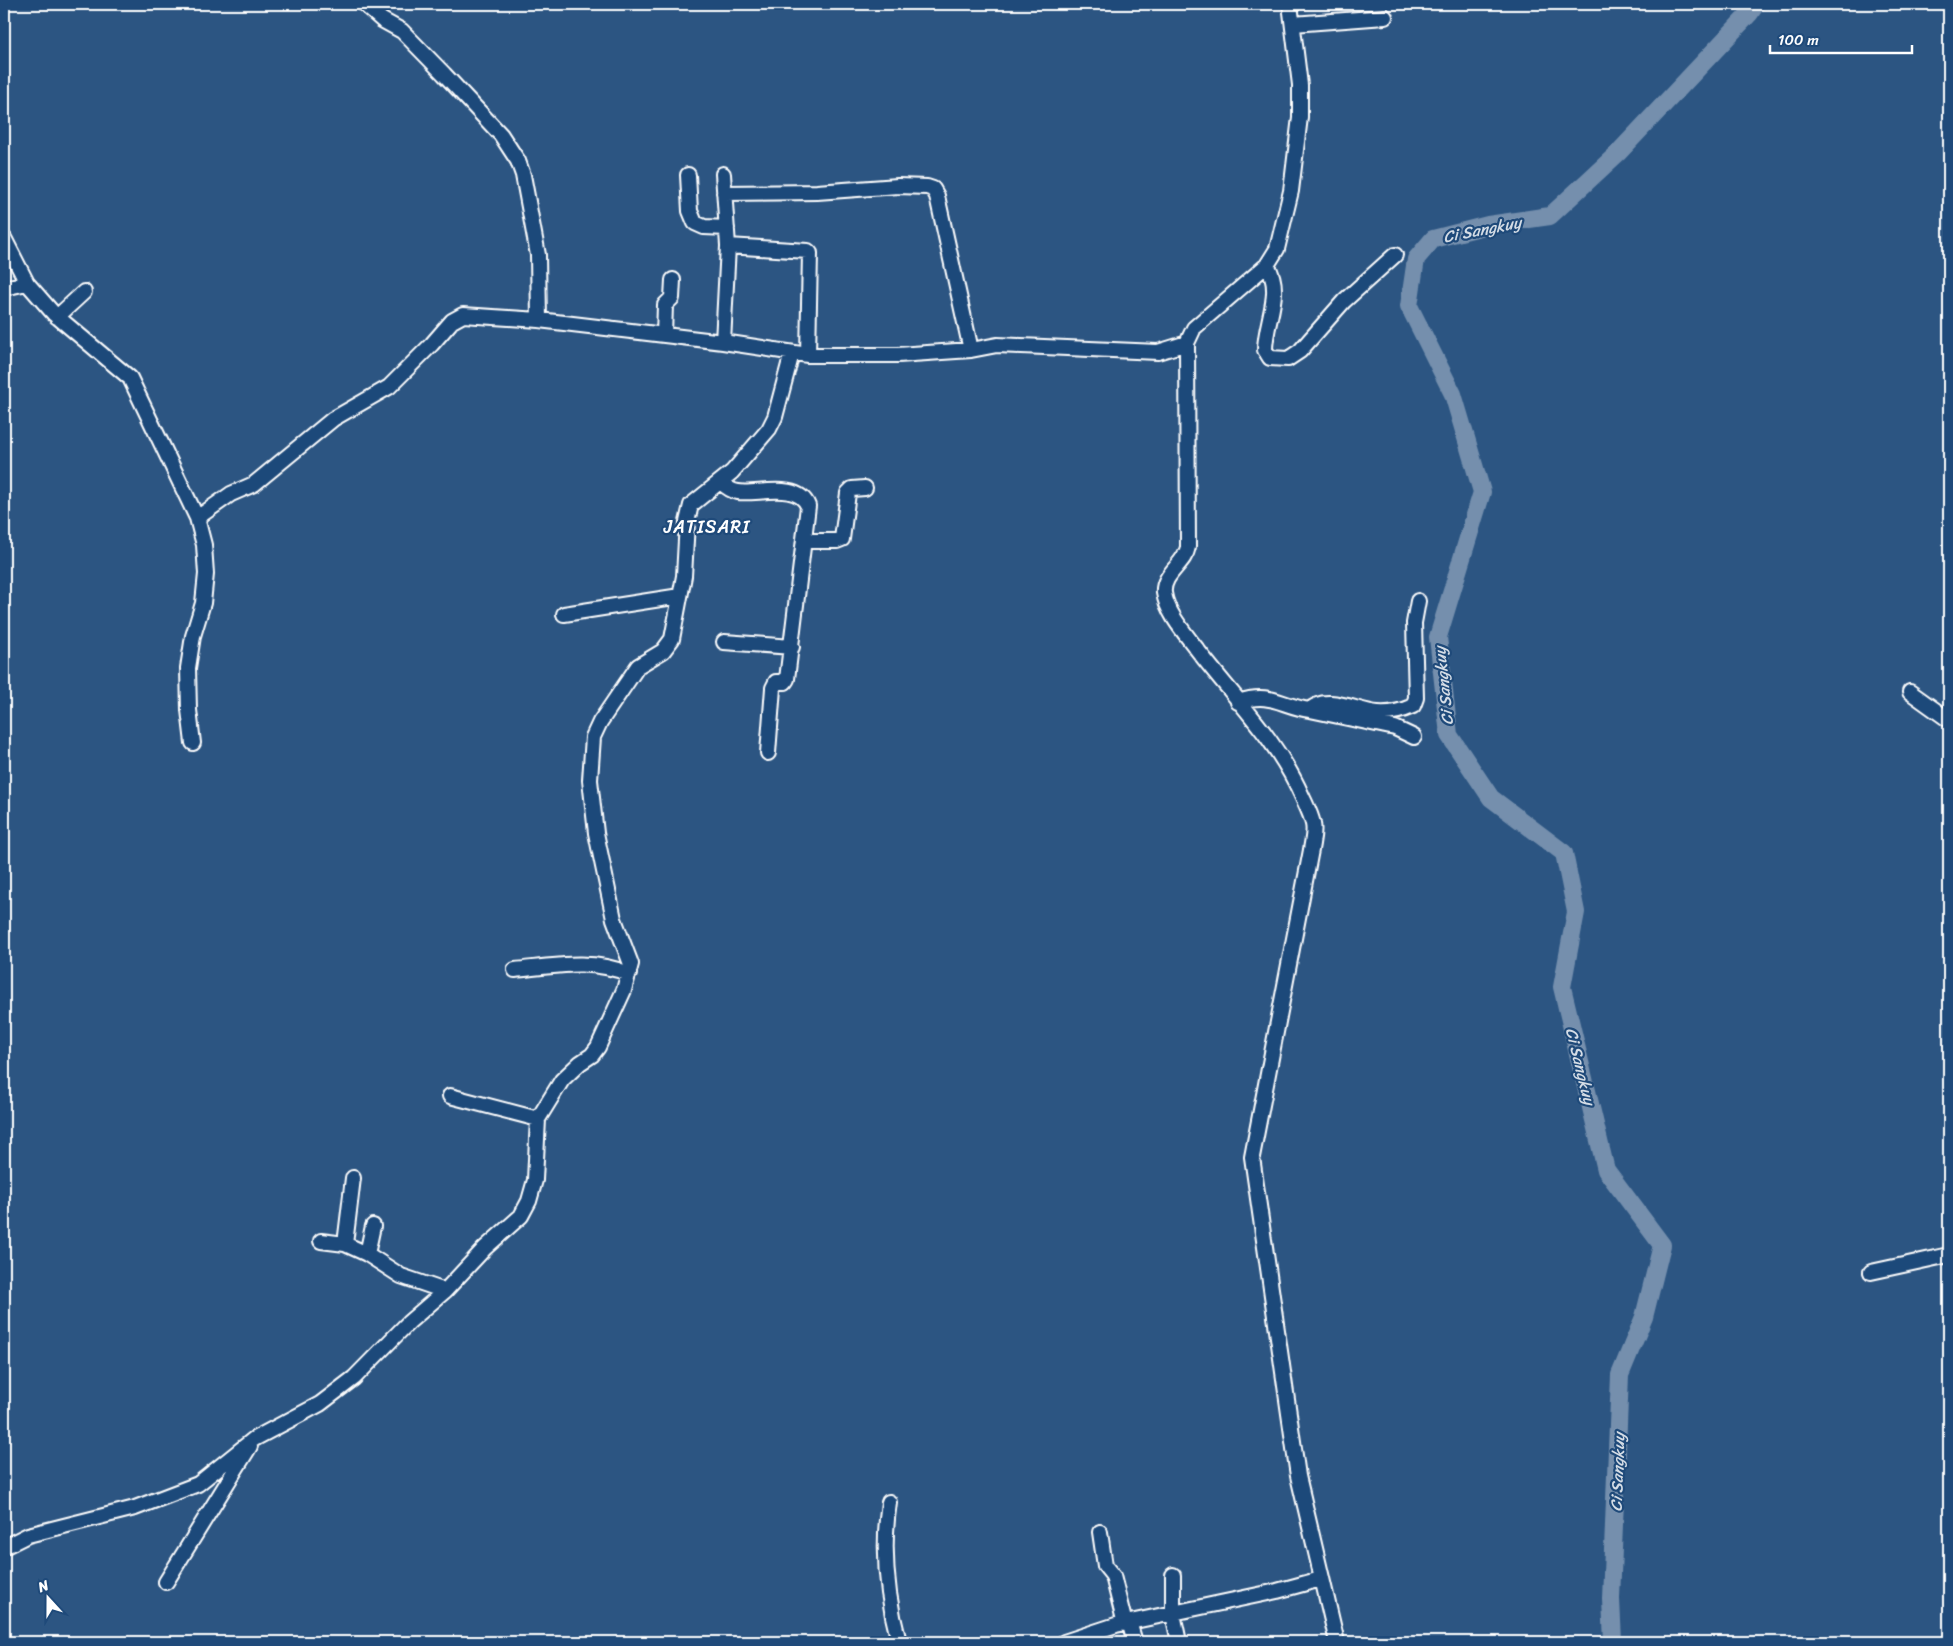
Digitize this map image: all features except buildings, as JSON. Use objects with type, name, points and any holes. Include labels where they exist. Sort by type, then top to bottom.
[{"type":"street","points":[[364,4],[382,20],[402,32],[444,74],[501,135],[518,161],[523,175],[537,248],[539,320]]},
{"type":"street","points":[[1290,4],[1300,85],[1297,150],[1291,191],[1277,250],[1267,265],[1199,323],[1187,343],[1188,547],[1187,553],[1167,580],[1164,594],[1176,621],[1238,702],[1274,744],[1296,782],[1314,825],[1311,850],[1252,1157],[1294,1448],[1321,1579],[1337,1642]]},
{"type":"street","points":[[1293,24],[1385,18]]},
{"type":"street","points":[[723,342],[728,246],[724,174]]},
{"type":"street","points":[[688,175],[690,212],[694,223],[704,227],[727,228]]},
{"type":"street","points":[[724,193],[817,192],[898,186],[933,189],[937,196],[971,350]]},
{"type":"street","points":[[4,238],[27,282],[57,316],[130,378],[197,518],[204,545],[206,574],[203,603],[192,636],[188,668],[189,710],[193,743]]},
{"type":"street","points":[[728,246],[795,250],[810,253],[808,355]]},
{"type":"street","points":[[1267,265],[1273,276],[1275,288],[1265,350],[1270,358],[1288,359],[1300,351],[1344,301],[1396,255]]},
{"type":"street","points":[[664,335],[665,305],[672,298],[673,280]]},
{"type":"street","points":[[4,288],[27,282]]},
{"type":"street","points":[[57,316],[84,292]]},
{"type":"street","points":[[197,518],[232,494],[254,484],[333,419],[389,387],[404,374],[456,318],[468,314],[539,320],[723,342],[808,355],[898,355],[971,350],[997,345],[1158,352],[1187,343]]},
{"type":"street","points":[[4,1547],[35,1533],[136,1508],[186,1490],[211,1476],[254,1439],[320,1404],[354,1378],[409,1322],[445,1291],[485,1248],[507,1230],[525,1209],[536,1180],[538,1120],[562,1080],[598,1048],[629,974],[630,958],[614,919],[596,835],[590,780],[592,737],[638,666],[663,651],[672,640],[684,576],[687,522],[691,506],[721,482],[749,454],[773,422],[792,354]]},
{"type":"street","points":[[721,482],[737,492],[785,492],[804,498],[808,506],[787,680],[776,682],[773,688],[768,753]]},
{"type":"street","points":[[805,541],[837,542],[842,539],[848,493],[852,489],[865,488]]},
{"type":"street","points":[[564,614],[680,596]]},
{"type":"street","points":[[1310,710],[1314,706],[1324,703],[1377,713],[1393,713],[1413,706],[1416,698],[1414,623],[1418,602]]},
{"type":"street","points":[[724,642],[792,647]]},
{"type":"street","points":[[1910,692],[1949,720]]},
{"type":"street","points":[[1238,702],[1269,698],[1310,710],[1395,728],[1414,736]]},
{"type":"street","points":[[515,970],[559,964],[592,964],[607,965],[629,974]]},
{"type":"street","points":[[450,1096],[538,1120]]},
{"type":"street","points":[[345,1244],[353,1178]]},
{"type":"street","points":[[367,1254],[373,1226]]},
{"type":"street","points":[[321,1241],[345,1244],[367,1254],[401,1276],[445,1291]]},
{"type":"street","points":[[1871,1272],[1949,1255]]},
{"type":"street","points":[[166,1582],[254,1439]]},
{"type":"street","points":[[888,1502],[884,1534],[885,1551],[899,1642]]},
{"type":"street","points":[[1100,1532],[1105,1566],[1114,1576],[1127,1623],[1135,1642]]},
{"type":"street","points":[[1173,1575],[1173,1614],[1179,1642]]},
{"type":"street","points":[[1064,1642],[1127,1623],[1321,1579]]},
{"type":"waterway","name":"Ci Sangkuy","points":[[1613,1642],[1611,1599],[1620,1375],[1644,1317],[1662,1245],[1606,1170],[1562,987],[1576,912],[1564,853],[1491,798],[1449,735],[1438,637],[1482,492],[1453,394],[1409,306],[1416,259],[1433,239],[1488,225],[1550,216],[1618,153],[1750,13],[1756,4]]},
{"type":"district","name":"JATISARI","points":[[707,527]]}]
